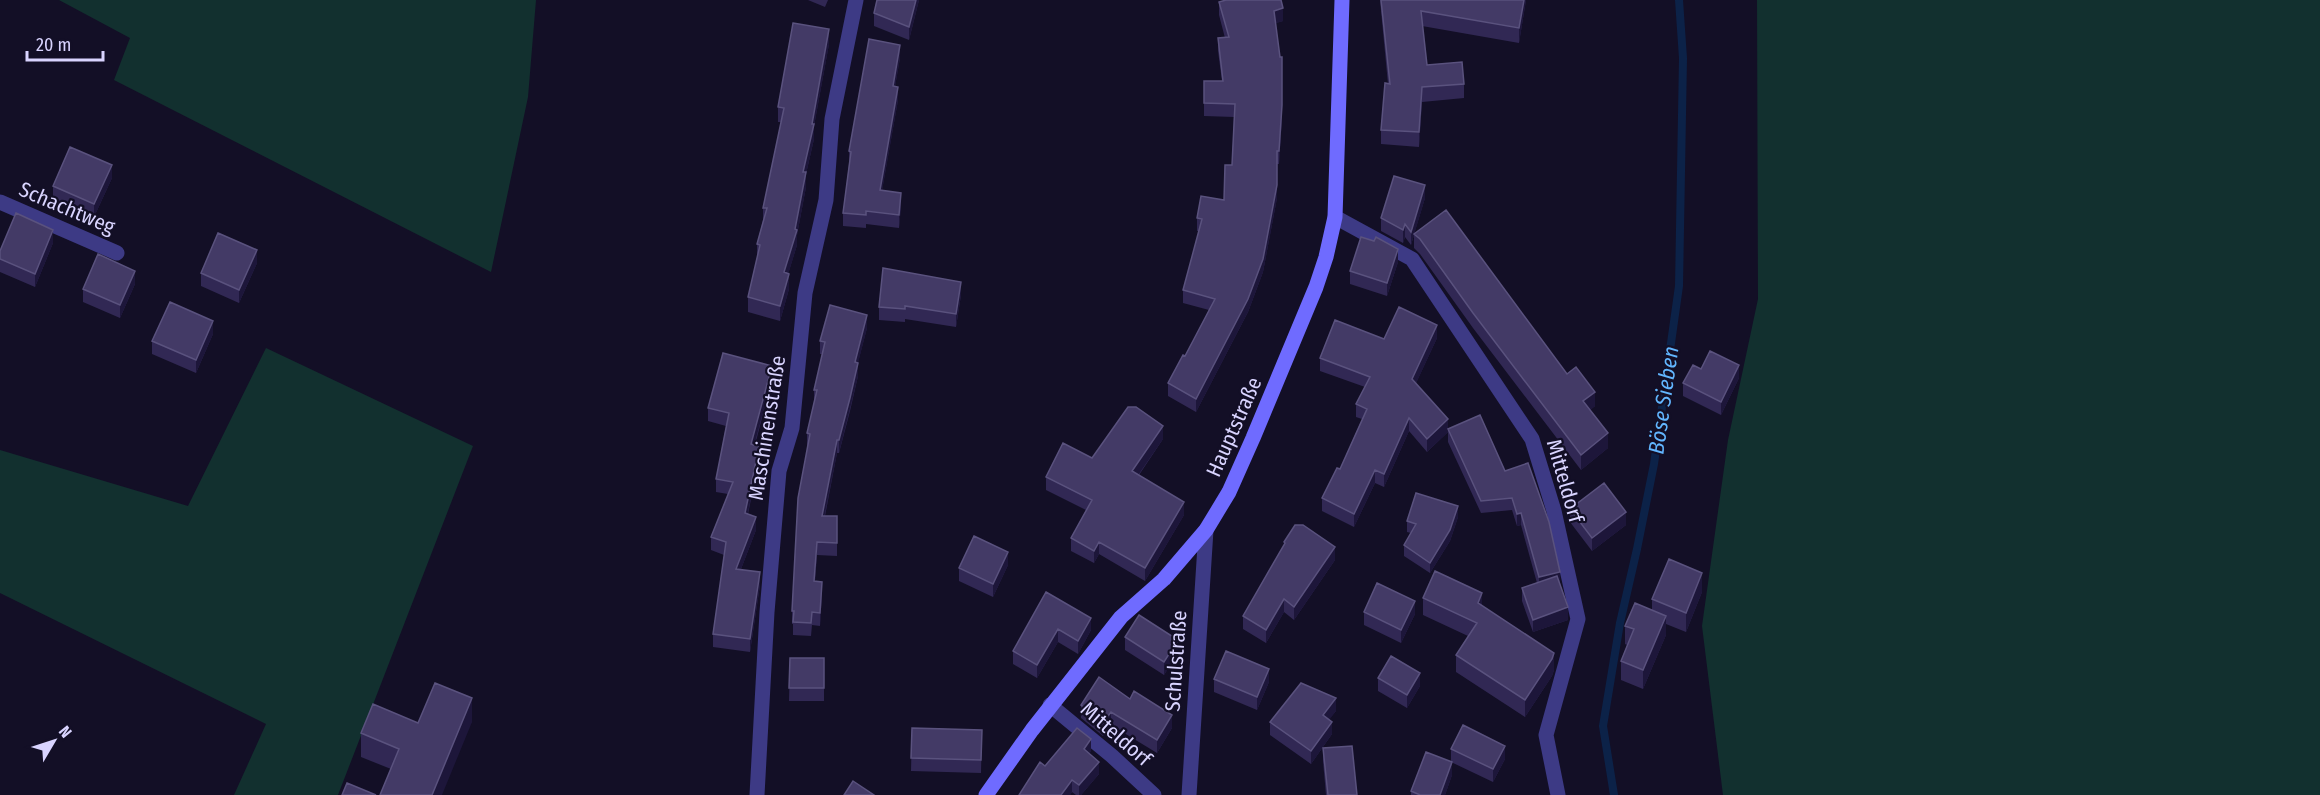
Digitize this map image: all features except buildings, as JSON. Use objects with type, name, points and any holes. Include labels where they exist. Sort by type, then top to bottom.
[{"type":"main road","name":"Hauptstraße","points":[[986,795],[1050,705],[1120,617],[1164,579],[1206,530],[1229,492],[1298,333],[1326,257],[1335,217],[1342,0]]},
{"type":"street","name":"Maschinenstraße","points":[[757,795],[767,612],[779,471],[792,428],[805,293],[826,200],[832,119],[856,0]]},
{"type":"street","name":"Schachtweg","points":[[0,202],[117,252]]},
{"type":"street","name":"Mitteldorf","points":[[1335,217],[1412,259],[1532,440],[1554,511],[1578,619],[1546,735],[1558,795]]},
{"type":"street","name":"Schulstraße","points":[[1189,795],[1206,530]]},
{"type":"street","name":"Mitteldorf","points":[[1050,705],[1112,756],[1154,795]]},
{"type":"green space","points":[[59,0],[536,0],[528,97],[491,272],[114,80],[130,38]]},
{"type":"green space","points":[[1757,0],[2320,0],[2320,795],[1723,795],[1702,626],[1728,440],[1758,299]]},
{"type":"green space","points":[[266,348],[473,446],[338,795],[234,795],[266,724],[0,593],[0,450],[188,506]]},
{"type":"waterway","name":"Böse Sieben","points":[[1614,795],[1603,726],[1620,623],[1654,464],[1679,286],[1683,58],[1679,0]]}]
